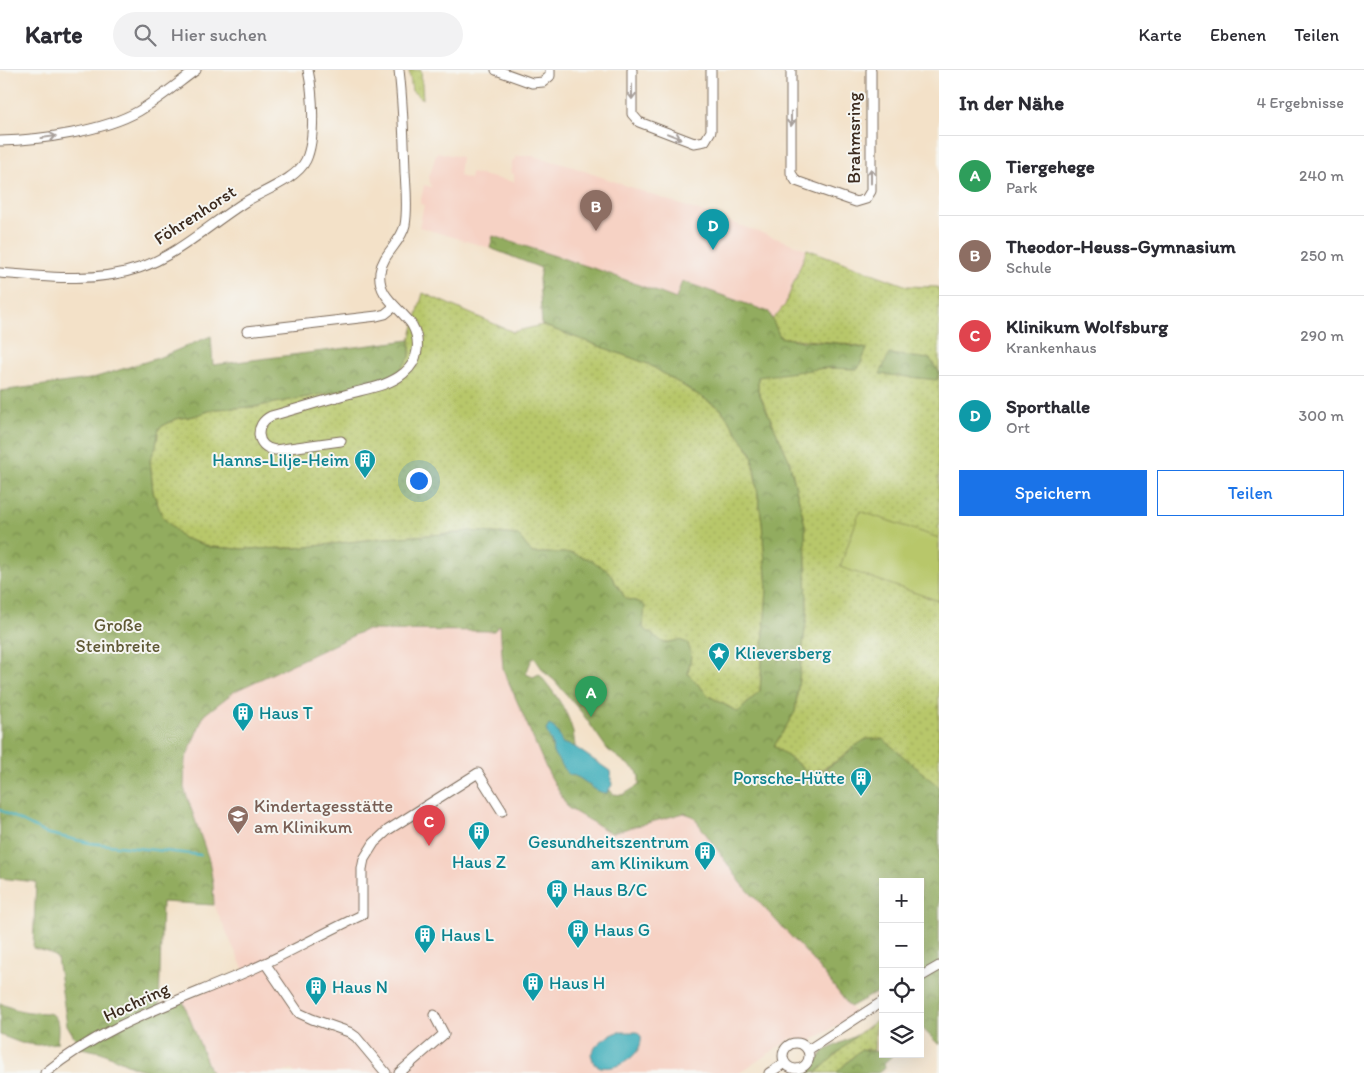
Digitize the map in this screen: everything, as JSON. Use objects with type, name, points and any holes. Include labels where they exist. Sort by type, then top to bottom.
[{"type":"street","points":[[0,141],[50,137],[112,123],[138,111],[196,70]]},
{"type":"street","name":"Föhrenhorst","points":[[0,273],[87,277],[140,268],[180,247],[244,202],[300,170],[310,151],[313,100],[308,70]]},
{"type":"street","points":[[341,441],[275,450],[269,449],[264,445],[259,438],[259,431],[265,419],[271,416],[388,383],[406,372],[416,356],[418,345],[416,335],[411,324],[384,292],[380,274],[385,257],[405,227],[407,201],[404,126],[399,70]]},
{"type":"street","points":[[496,70],[532,83],[543,82],[550,76],[550,70]]},
{"type":"street","points":[[632,70],[632,114],[639,122],[694,143],[705,141],[711,131],[711,70]]},
{"type":"street","name":"Brahmsring","points":[[791,70],[791,173],[796,181],[856,202],[866,199],[871,191],[871,70]]},
{"type":"street","points":[[247,331],[377,316],[385,314],[395,306]]},
{"type":"street","name":"Hochring","points":[[45,1073],[74,1051],[145,1013],[246,972],[362,915],[361,882],[364,859],[374,843],[388,830],[478,773],[502,811]]},
{"type":"street","points":[[265,963],[299,1013],[350,1032],[386,1073]]},
{"type":"street","points":[[924,975],[939,966]]},
{"type":"street","points":[[808,1050],[879,1004]]},
{"type":"street","points":[[399,1073],[444,1034],[434,1015]]},
{"type":"street","points":[[800,1044],[808,1050],[809,1060],[803,1068],[793,1069],[785,1063],[784,1053],[790,1045],[800,1044]]},
{"type":"street","points":[[769,1073],[785,1063]]},
{"type":"shaded area","points":[[437,152],[461,157],[459,176],[470,179],[471,173],[514,182],[514,174],[511,173],[512,162],[517,156],[533,156],[570,166],[807,249],[785,305],[772,320],[728,319],[599,270],[493,236],[490,248],[419,227],[424,205],[420,204],[424,185],[431,187],[429,177]]},
{"type":"shaded area","points":[[500,625],[503,669],[521,711],[611,833],[684,813],[693,816],[742,884],[813,960],[856,1015],[808,1042],[792,1038],[739,1073],[295,1073],[291,1069],[282,1073],[211,1073],[183,1001],[246,975],[214,905],[162,902],[160,749],[235,691],[365,630],[494,631]]},
{"type":"green space","points":[[409,70],[421,70],[423,99],[412,91]]},
{"type":"green space","name":"Große Steinbreite","points":[[493,236],[599,270],[676,299],[682,281],[769,312],[780,337],[802,341],[837,343],[867,349],[858,369],[825,368],[758,377],[758,391],[789,460],[805,525],[807,613],[795,712],[774,746],[810,773],[823,770],[866,739],[883,739],[939,787],[939,1045],[924,1030],[924,878],[879,878],[879,991],[850,1007],[813,960],[742,884],[693,816],[684,813],[611,833],[568,808],[546,768],[503,669],[500,625],[494,631],[365,630],[235,691],[204,715],[185,760],[184,788],[209,860],[214,905],[162,902],[159,1009],[183,1001],[211,1073],[159,1073],[136,1068],[101,1052],[81,1048],[67,1025],[57,958],[48,952],[33,948],[36,882],[0,878],[0,391],[90,379],[158,358],[211,336],[213,365],[410,340],[410,357],[399,371],[384,379],[334,392],[253,407],[215,409],[194,416],[175,419],[159,428],[156,446],[150,460],[153,492],[162,516],[183,538],[211,547],[242,549],[297,548],[468,531],[518,535],[532,553],[572,553],[591,560],[608,571],[626,599],[639,602],[645,606],[643,628],[664,643],[679,640],[688,643],[691,656],[688,674],[709,696],[738,712],[760,691],[767,589],[762,522],[752,454],[721,409],[648,364],[542,325],[539,279],[541,268],[490,248]],"holes":[[[534,657],[545,673],[554,680],[582,713],[608,750],[637,771],[639,785],[623,795],[613,794],[610,790],[607,793],[591,786],[577,775],[552,748],[550,739],[558,733],[562,743],[575,747],[574,736],[568,717],[558,699],[539,674],[533,677],[526,674]]]},
{"type":"green space","points":[[807,249],[907,286],[938,287],[939,291],[939,787],[924,775],[855,746],[834,762],[810,773],[774,746],[795,711],[807,613],[805,525],[789,460],[758,391],[758,376],[825,368],[858,369],[867,349],[846,344],[780,337],[772,320],[785,305]]},
{"type":"green space","points":[[423,293],[513,332],[542,325],[648,364],[721,409],[752,455],[762,522],[767,589],[760,691],[738,712],[709,696],[688,674],[691,656],[679,640],[664,644],[643,628],[639,602],[626,599],[608,571],[548,553],[532,554],[518,535],[468,531],[297,548],[242,549],[211,547],[183,538],[162,516],[153,492],[150,460],[156,446],[159,428],[176,419],[194,416],[215,409],[253,407],[334,392],[384,379],[410,357],[410,340]]},
{"type":"green space","points":[[889,354],[930,359],[939,372],[937,380],[880,374]]},
{"type":"green space","points":[[860,511],[939,538],[939,601],[840,567]]},
{"type":"green space","points":[[0,1003],[20,1010],[52,1014],[57,1022],[57,1043],[38,1045],[21,1043],[0,1035]]},
{"type":"green space","points":[[879,1018],[879,1026],[876,1026],[874,1051],[861,1049],[836,1073],[816,1073],[857,1035]]},
{"type":"green space","points":[[857,1035],[818,1071],[808,1073],[824,1051]]},
{"type":"green space","points":[[861,1049],[879,1052],[879,1058],[890,1058],[884,1063],[885,1068],[878,1073],[836,1073]]},
{"type":"water","points":[[549,725],[556,730],[562,743],[575,747],[610,771],[612,785],[607,793],[596,790],[579,778],[569,775],[553,753],[552,744],[546,730]]},
{"type":"water","points":[[618,1032],[637,1032],[641,1036],[641,1043],[634,1055],[622,1064],[608,1068],[594,1064],[591,1054],[596,1046]]},
{"type":"waterway","points":[[0,810],[45,833],[90,843],[201,855]]},
{"type":"place","name":"Theodor-Heuss-Gymnasium","points":[[596,231]]},
{"type":"place","name":"Sporthalle","points":[[713,250]]},
{"type":"place","name":"Hanns-Lilje-Heim","points":[[365,479]]},
{"type":"place","name":"Klieversberg","points":[[719,672]]},
{"type":"place","name":"Tiergehege","points":[[591,717]]},
{"type":"place","name":"Haus T","points":[[243,732]]},
{"type":"place","name":"Porsche-Hütte","points":[[861,797]]},
{"type":"place","name":"Kindertagesstätte am Klinikum","points":[[238,835]]},
{"type":"place","name":"Klinikum Wolfsburg","points":[[429,846]]},
{"type":"place","name":"Haus Z","points":[[479,851]]},
{"type":"place","name":"Gesundheitszentrum am Klinikum","points":[[705,871]]},
{"type":"place","name":"Haus B/C","points":[[557,909]]},
{"type":"place","name":"Haus G","points":[[578,949]]},
{"type":"place","name":"Haus L","points":[[425,954]]},
{"type":"place","name":"Haus H","points":[[533,1002]]},
{"type":"place","name":"Haus N","points":[[316,1006]]}]
